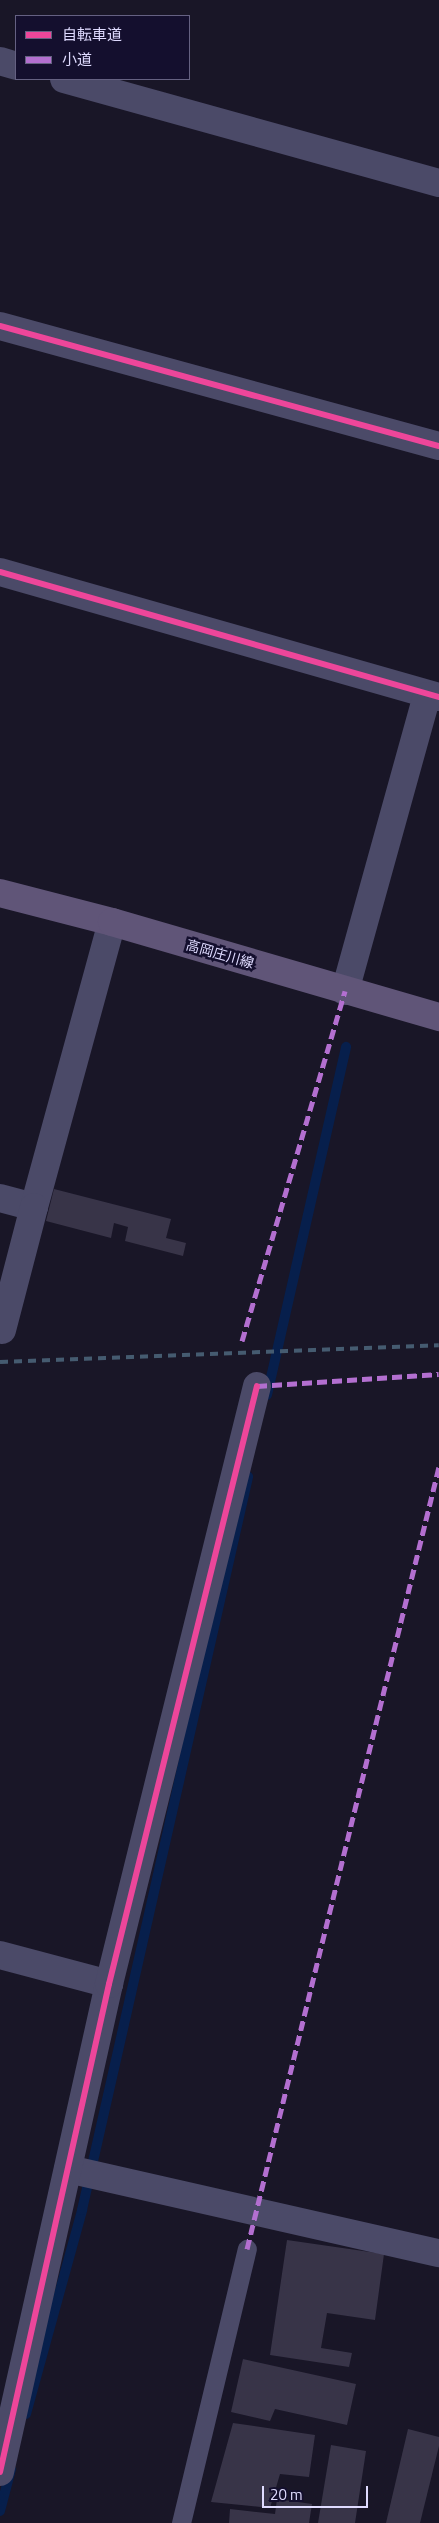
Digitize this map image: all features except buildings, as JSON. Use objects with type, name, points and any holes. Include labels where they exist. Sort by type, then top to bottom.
[{"type":"main road","name":"高岡庄川線","points":[[0,893],[112,922],[439,1017]]},
{"type":"street","points":[[0,61],[15,66]]},
{"type":"street","points":[[68,80],[439,183]]},
{"type":"street","points":[[0,326],[439,446]]},
{"type":"street","points":[[0,572],[433,697],[345,991]]},
{"type":"street","points":[[2,1330],[112,922]]},
{"type":"street","points":[[0,1198],[34,1207]]},
{"type":"street","points":[[0,2472],[110,1984],[257,1386]]},
{"type":"street","points":[[0,1955],[110,1984]]},
{"type":"street","points":[[68,2169],[439,2253]]},
{"type":"lane","points":[[182,2523],[247,2249]]},
{"type":"waterway","points":[[267,1395],[346,1047]]},
{"type":"waterway","points":[[26,2414],[82,2210],[248,1477]]},
{"type":"waterway","points":[[0,2511],[11,2469]]},
{"type":"railway","points":[[0,1362],[439,1345]]},
{"type":"marked path","points":[[242,1341],[345,991]]},
{"type":"marked path","points":[[257,1386],[439,1374]]},
{"type":"marked path","points":[[247,2249],[439,1467]]},
{"type":"cycle path","points":[[0,326],[439,446]]},
{"type":"cycle path","points":[[0,572],[439,697]]},
{"type":"cycle path","points":[[0,2472],[109,1984],[257,1386]]}]
